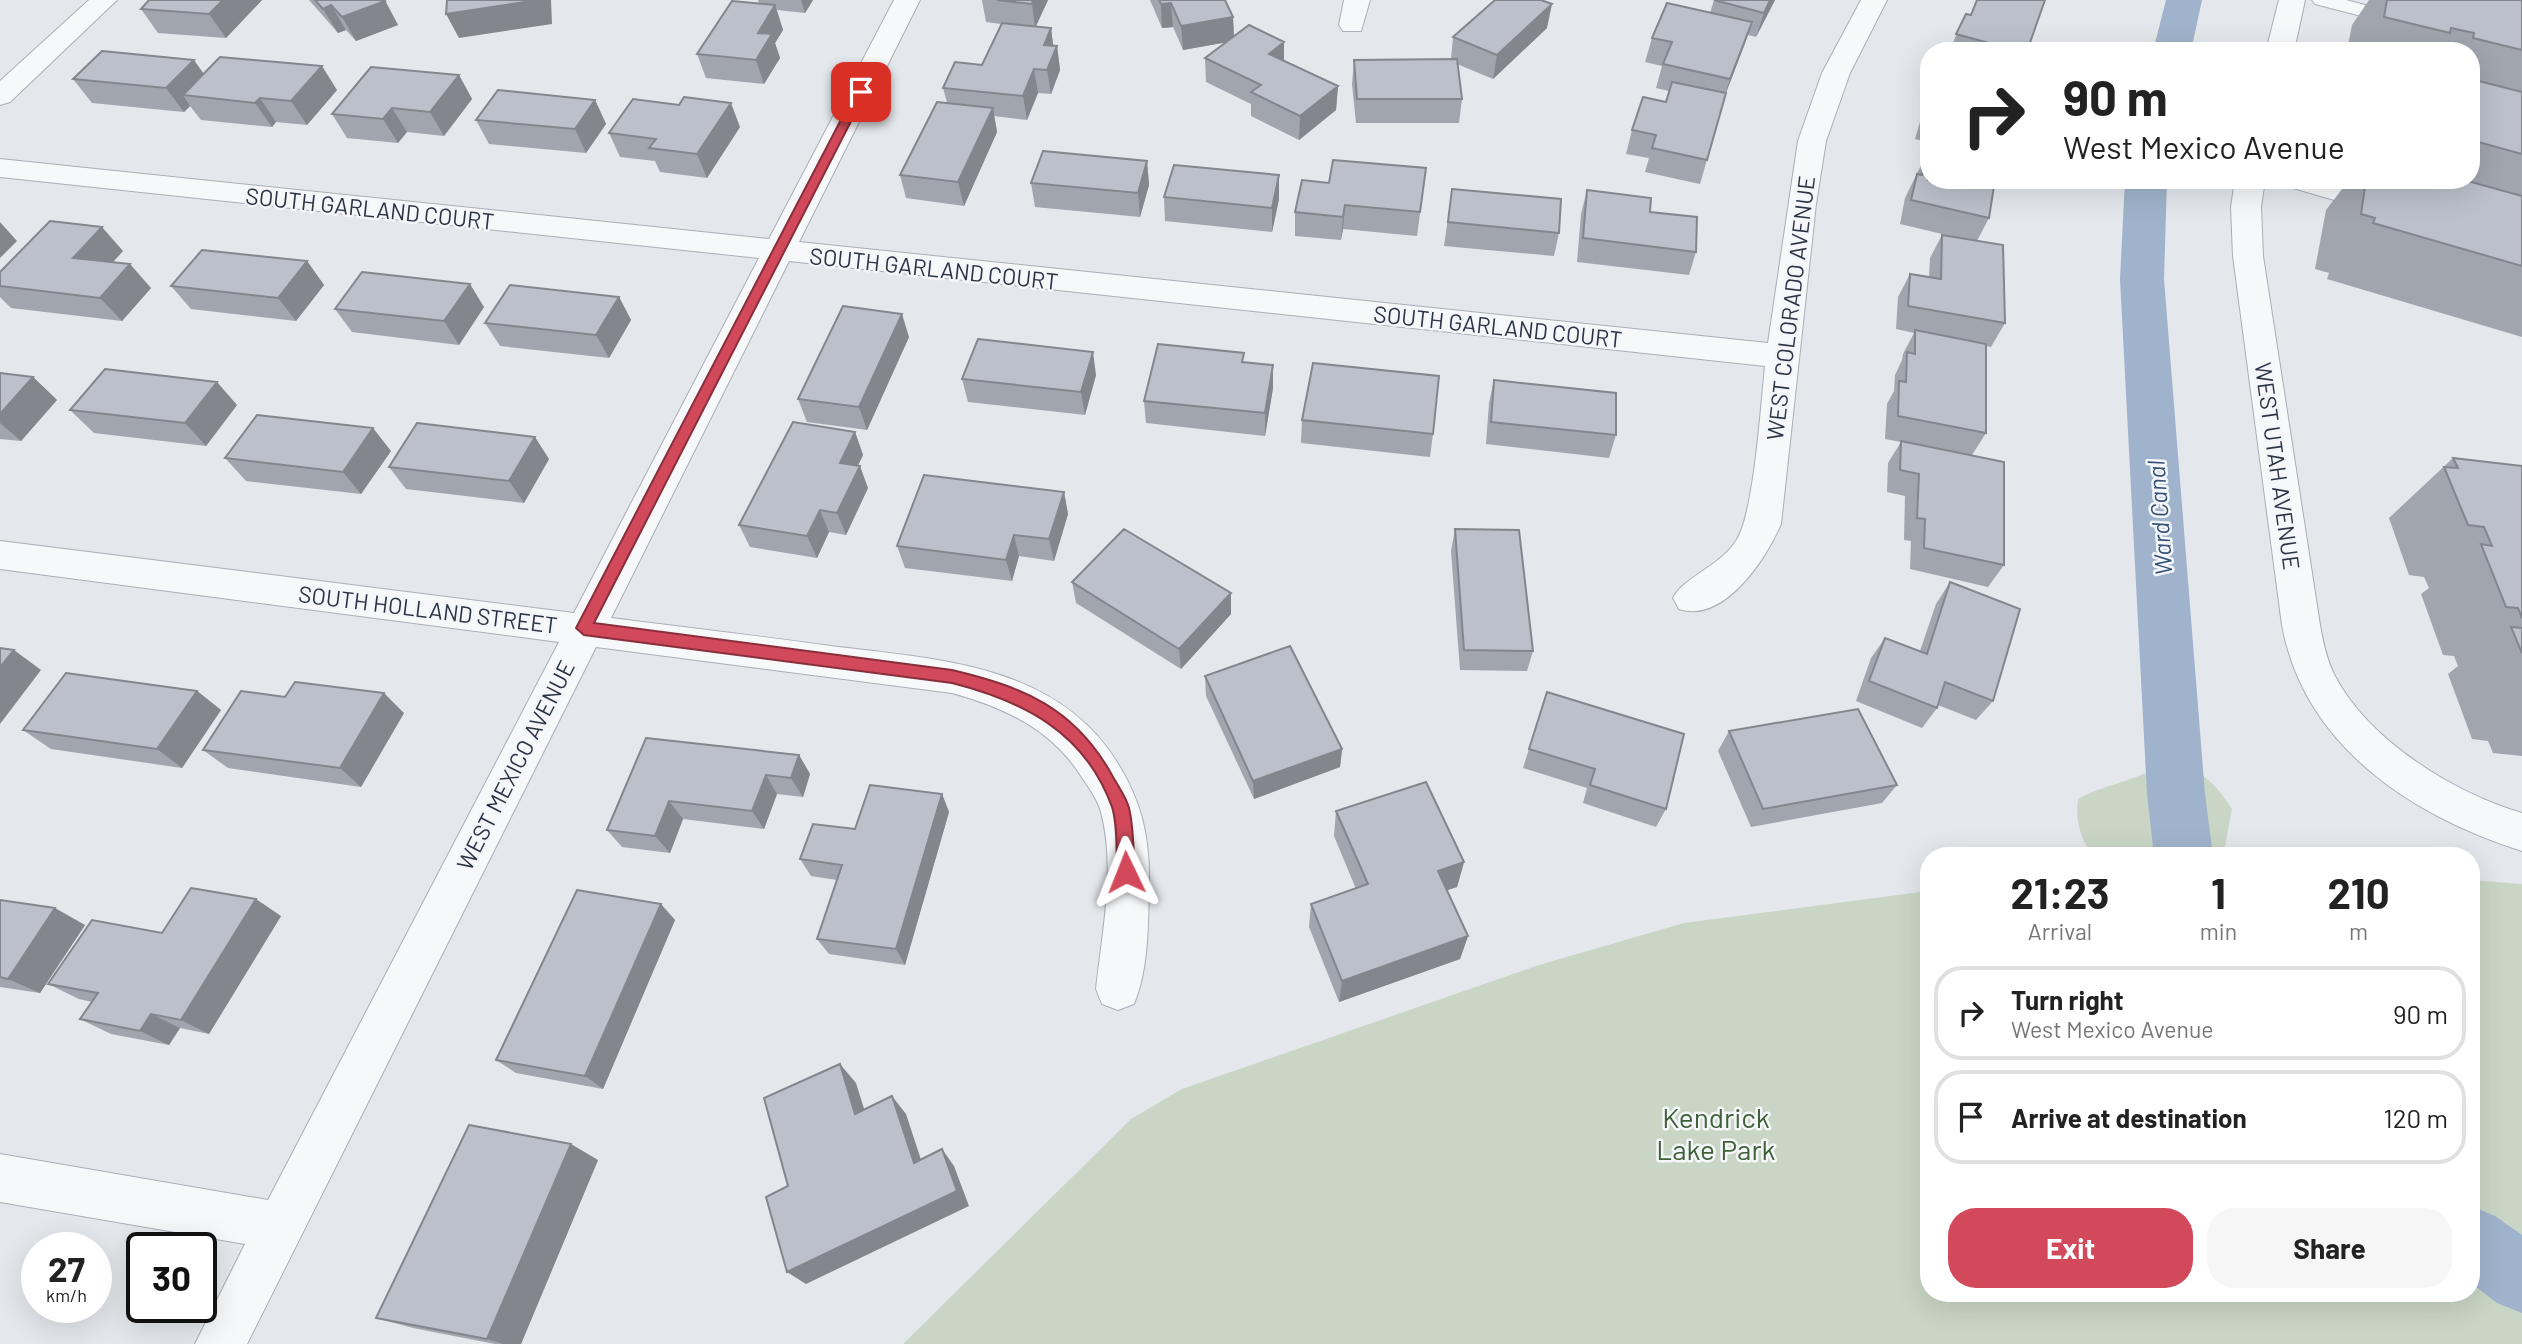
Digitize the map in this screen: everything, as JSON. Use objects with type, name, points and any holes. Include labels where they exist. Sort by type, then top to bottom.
[{"type":"street","points":[[0,96],[104,0]]},
{"type":"street","name":"WEST MEXICO AVENUE","points":[[220,1344],[907,0]]},
{"type":"street","name":"WEST COLORADO AVENUE","points":[[1692,598],[1720,582],[1742,564],[1763,524],[1801,204],[1812,141],[1836,73],[1874,0]]},
{"type":"street","points":[[2282,42],[2292,0]]},
{"type":"street","name":"SOUTH GARLAND COURT","points":[[0,168],[1785,356]]},
{"type":"street","name":"WEST UTAH AVENUE","points":[[2248,189],[2248,256],[2303,635],[2311,667],[2323,691],[2359,736],[2438,798],[2502,827],[2522,832]]},
{"type":"street","name":"SOUTH HOLLAND STREET","points":[[0,555],[584,628],[952,677],[992,687],[1052,714],[1072,732],[1097,764],[1121,807],[1126,844],[1126,900],[1118,989]]},
{"type":"street","points":[[0,1178],[281,1226]]},
{"type":"lane","points":[[2322,0],[2414,23]]},
{"type":"lane","points":[[2323,189],[2406,212]]},
{"type":"green space","points":[[2159,766],[2184,769],[2203,776],[2232,809],[2225,847],[2088,847],[2080,829],[2078,799]]},
{"type":"green space","name":"Kendrick Lake Park","points":[[2480,881],[2522,884],[2522,1344],[903,1344],[1131,1119],[1182,1089],[1539,965],[1684,923],[1920,892],[1920,1302],[2480,1302]]},
{"type":"building","points":[[149,0],[223,0],[209,14],[141,9]]},
{"type":"building","points":[[315,0],[385,1],[342,17],[331,5],[323,9]]},
{"type":"building","points":[[447,0],[538,0],[446,14]]},
{"type":"building","points":[[997,0],[1033,0],[1032,4]]},
{"type":"building","points":[[1159,0],[1225,0],[1233,17],[1181,26],[1171,3],[1161,4]]},
{"type":"building","points":[[1495,0],[1541,0],[1552,4],[1497,55],[1453,37]]},
{"type":"building","points":[[1714,0],[1770,0],[1764,13]]},
{"type":"building","points":[[1977,0],[2045,0],[2030,42],[1985,42],[1956,34],[1966,14],[1971,15]]},
{"type":"building","points":[[2387,0],[2522,0],[2522,50],[2473,38],[2474,33],[2451,28],[2450,33],[2384,17]]},
{"type":"building","points":[[732,1],[775,5],[758,33],[772,34],[756,60],[697,54]]},
{"type":"building","points":[[1667,3],[1752,22],[1730,79],[1663,64],[1672,42],[1652,38]]},
{"type":"building","points":[[1002,23],[1051,28],[1044,45],[1057,46],[1047,70],[1034,69],[1023,96],[943,88],[955,62],[982,65]]},
{"type":"building","points":[[1249,25],[1284,42],[1269,54],[1338,86],[1300,116],[1251,92],[1261,85],[1205,58]]},
{"type":"building","points":[[102,51],[194,60],[166,88],[73,79]]},
{"type":"building","points":[[220,57],[322,66],[291,101],[260,98],[255,103],[183,95]]},
{"type":"building","points":[[1457,59],[1462,99],[1357,99],[1354,60]]},
{"type":"building","points":[[371,67],[459,75],[430,112],[392,108],[383,119],[332,114]]},
{"type":"building","points":[[2480,81],[2522,92],[2522,154],[2480,142]]},
{"type":"building","points":[[1672,82],[1726,93],[1707,160],[1652,148],[1656,135],[1632,130],[1643,97],[1666,102]]},
{"type":"building","points":[[498,90],[595,100],[575,129],[476,120]]},
{"type":"building","points":[[684,97],[731,103],[697,154],[649,148],[656,139],[609,133],[633,99],[679,105]]},
{"type":"building","points":[[937,102],[993,108],[958,182],[900,175]]},
{"type":"building","points":[[1043,151],[1147,161],[1138,193],[1031,183]]},
{"type":"building","points":[[1333,160],[1426,168],[1420,212],[1345,205],[1343,217],[1295,212],[1302,180],[1329,183]]},
{"type":"building","points":[[1174,165],[1279,175],[1272,208],[1164,197]]},
{"type":"building","points":[[1917,174],[1920,175],[1920,189],[1994,189],[1989,218],[1911,200]]},
{"type":"building","points":[[2480,184],[2522,196],[2522,266],[2373,223],[2375,218],[2361,214],[2365,189],[2480,189]]},
{"type":"building","points":[[1452,189],[1561,199],[1559,233],[1448,222]]},
{"type":"building","points":[[1587,190],[1651,198],[1650,212],[1697,217],[1696,252],[1583,238]]},
{"type":"building","points":[[50,221],[102,227],[73,258],[130,264],[100,298],[0,286],[0,272]]},
{"type":"building","points":[[1942,235],[2003,245],[2005,323],[1908,306],[1910,274],[1941,279]]},
{"type":"building","points":[[202,250],[307,261],[278,298],[171,286]]},
{"type":"building","points":[[362,272],[470,284],[444,321],[335,309]]},
{"type":"building","points":[[510,285],[619,297],[596,335],[485,323]]},
{"type":"building","points":[[843,306],[902,314],[859,407],[798,399]]},
{"type":"building","points":[[1915,330],[1986,344],[1986,433],[1898,416],[1899,381],[1906,382],[1907,352],[1915,354]]},
{"type":"building","points":[[978,339],[1093,352],[1081,392],[962,379]]},
{"type":"building","points":[[1158,344],[1244,353],[1242,362],[1273,365],[1265,413],[1144,401]]},
{"type":"building","points":[[1313,363],[1439,376],[1433,434],[1302,420]]},
{"type":"building","points":[[105,369],[217,382],[185,423],[70,410]]},
{"type":"building","points":[[0,373],[33,377],[0,414]]},
{"type":"building","points":[[1494,380],[1616,393],[1616,435],[1491,422]]},
{"type":"building","points":[[257,415],[373,428],[343,472],[225,458]]},
{"type":"building","points":[[793,422],[855,432],[840,463],[860,466],[837,513],[820,510],[807,536],[739,525]]},
{"type":"building","points":[[417,423],[535,437],[509,481],[389,467]]},
{"type":"building","points":[[1901,441],[2004,462],[2004,565],[1924,548],[1925,519],[1917,518],[1919,474],[1900,470]]},
{"type":"building","points":[[2453,458],[2522,466],[2522,618],[2518,608],[2506,607],[2481,544],[2492,546],[2484,527],[2468,525],[2444,467],[2458,468]]},
{"type":"building","points":[[924,475],[1064,492],[1049,539],[1014,535],[1006,560],[897,546]]},
{"type":"building","points":[[1124,529],[1231,593],[1179,649],[1072,582]]},
{"type":"building","points":[[1455,529],[1519,530],[1533,651],[1464,650]]},
{"type":"building","points":[[1950,582],[2020,609],[1993,701],[1945,682],[1937,708],[1869,681],[1885,638],[1927,654]]},
{"type":"building","points":[[2511,627],[2522,628],[2522,653]]},
{"type":"building","points":[[1290,646],[1342,749],[1253,781],[1205,676]]},
{"type":"building","points":[[0,648],[14,650],[0,667]]},
{"type":"building","points":[[66,673],[197,691],[157,749],[23,730]]},
{"type":"building","points":[[295,682],[384,693],[340,768],[203,750],[241,691],[285,697]]},
{"type":"building","points":[[1547,692],[1684,734],[1666,809],[1590,785],[1595,769],[1529,749]]},
{"type":"building","points":[[1858,709],[1897,785],[1763,809],[1729,731]]},
{"type":"building","points":[[646,738],[799,755],[791,778],[766,775],[752,811],[669,801],[655,836],[607,830]]},
{"type":"building","points":[[1426,782],[1464,862],[1438,871],[1468,936],[1342,981],[1311,904],[1368,884],[1336,811]]},
{"type":"building","points":[[870,785],[942,794],[896,949],[817,939],[842,865],[800,859],[813,824],[855,829]]},
{"type":"building","points":[[191,888],[256,899],[181,1020],[151,1014],[140,1031],[80,1019],[98,993],[48,984],[92,920],[162,933]]},
{"type":"building","points":[[577,890],[661,904],[585,1076],[496,1060]]},
{"type":"building","points":[[0,900],[55,908],[8,979],[0,977]]},
{"type":"building","points":[[840,1064],[855,1114],[892,1096],[914,1163],[942,1149],[957,1191],[787,1272],[766,1197],[788,1186],[764,1098]]},
{"type":"building","points":[[469,1125],[571,1144],[487,1339],[376,1318]]},
{"type":"waterway","name":"Ward Canal","points":[[2174,42],[2184,0]]},
{"type":"waterway","name":"Ward Canal","points":[[2146,189],[2142,279],[2176,794],[2183,847]]},
{"type":"waterway","name":"Ward Canal","points":[[2480,1247],[2522,1278]]},
{"type":"route","points":[[861,92],[584,628],[952,677],[992,687],[1029,702],[1052,714],[1072,732],[1097,764],[1121,807],[1126,844],[1126,872]]}]
